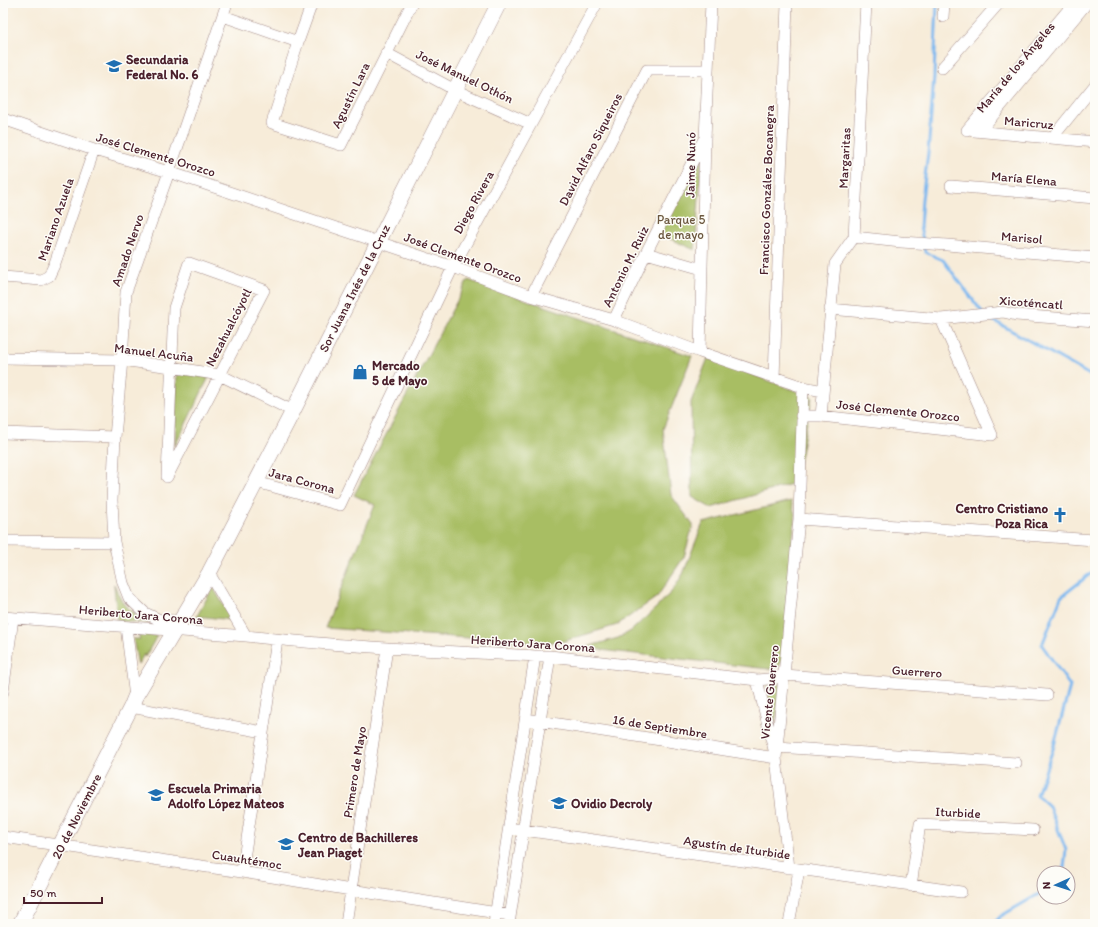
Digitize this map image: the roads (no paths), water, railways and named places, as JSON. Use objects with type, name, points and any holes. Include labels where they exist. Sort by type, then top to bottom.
[{"type":"main road","name":"Sor Juana Inés de la Cruz","points":[[177,626],[209,573],[293,411],[499,3]]},
{"type":"main road","name":"20 de Noviembre","points":[[20,924],[133,702],[177,626]]},
{"type":"street","name":"Amado Nervo","points":[[177,626],[145,613],[129,598],[122,583],[114,542],[112,500],[115,437],[126,292],[227,3]]},
{"type":"street","name":"Agustín Lara","points":[[312,3],[272,123],[341,145],[412,3]]},
{"type":"street","name":"Diego Rivera","points":[[340,505],[452,267],[597,3]]},
{"type":"street","name":"Jaime Nunó","points":[[700,352],[705,139],[711,3]]},
{"type":"street","name":"Francisco González Bocanegra","points":[[774,378],[788,3]]},
{"type":"street","name":"Margaritas","points":[[854,237],[866,3]]},
{"type":"street","points":[[943,17],[944,3]]},
{"type":"street","points":[[942,68],[999,3]]},
{"type":"street","name":"María de los Ángeles","points":[[964,130],[1074,3]]},
{"type":"street","name":"María de los Ángeles","points":[[980,132],[1087,3]]},
{"type":"street","points":[[223,16],[298,42]]},
{"type":"street","name":"José Manuel Othón","points":[[386,53],[455,90],[531,124]]},
{"type":"street","name":"David Alfaro Siqueiros","points":[[531,296],[647,70],[708,70]]},
{"type":"street","points":[[1052,138],[1095,85]]},
{"type":"street","name":"José Clemente Orozco","points":[[3,119],[94,150],[169,172],[378,242],[531,296],[614,320],[774,378],[803,387],[823,391]]},
{"type":"street","name":"Maricruz","points":[[964,130],[1095,142]]},
{"type":"street","name":"Antonio M. Ruiz","points":[[614,320],[646,253],[705,139]]},
{"type":"street","name":"Mariano Azuela","points":[[3,277],[41,280],[49,276],[55,263],[94,150]]},
{"type":"street","name":"María Elena","points":[[950,186],[1095,198]]},
{"type":"street","points":[[821,416],[835,264],[854,237]]},
{"type":"street","name":"Marisol","points":[[854,237],[1095,258]]},
{"type":"street","points":[[646,253],[702,269]]},
{"type":"street","name":"Nezahualcóyotl","points":[[190,263],[264,290],[220,375],[167,477],[174,308],[190,263]]},
{"type":"street","points":[[830,309],[941,319]]},
{"type":"street","name":"Xicoténcatl","points":[[941,319],[1003,312],[1016,315],[1095,321]]},
{"type":"street","name":"José Clemente Orozco","points":[[802,416],[821,416],[992,435],[941,319]]},
{"type":"street","name":"Manuel Acuña","points":[[3,358],[122,360],[220,375],[293,411]]},
{"type":"street","name":"Vicente Guerrero","points":[[777,752],[799,519],[803,387]]},
{"type":"street","points":[[3,433],[115,437]]},
{"type":"street","name":"Jara Corona","points":[[256,482],[340,505]]},
{"type":"street","points":[[799,519],[1094,540]]},
{"type":"street","points":[[3,540],[114,542]]},
{"type":"street","points":[[209,573],[246,636]]},
{"type":"street","points":[[3,692],[8,617]]},
{"type":"street","name":"Heriberto Jara Corona","points":[[8,617],[126,627],[177,626],[277,640],[387,648],[550,656],[758,680],[768,680],[785,675]]},
{"type":"street","points":[[126,627],[133,702],[263,732]]},
{"type":"street","points":[[242,872],[277,640]]},
{"type":"street","name":"Primero de Mayo","points":[[346,924],[387,648]]},
{"type":"street","points":[[494,924],[535,656]]},
{"type":"street","points":[[509,920],[550,656]]},
{"type":"street","name":"Guerrero","points":[[785,675],[1047,695]]},
{"type":"street","name":"Vicente Guerrero","points":[[758,680],[777,752],[794,869],[789,924]]},
{"type":"street","name":"16 de Septiembre","points":[[526,719],[777,752]]},
{"type":"street","points":[[777,752],[1016,763]]},
{"type":"street","name":"Iturbide","points":[[911,886],[920,824],[1033,830]]},
{"type":"street","name":"Agustín de Iturbide","points":[[509,828],[961,892]]},
{"type":"street","name":"Cuauhtémoc","points":[[3,837],[242,872],[496,913],[509,920]]},
{"type":"waterway","points":[[923,240],[920,227],[934,76],[937,3]]},
{"type":"waterway","points":[[924,246],[925,252],[943,260],[982,312]]},
{"type":"waterway","points":[[989,318],[1095,378]]},
{"type":"waterway","points":[[1064,865],[1066,850],[1049,806],[1037,795],[1053,749],[1070,686],[1042,645],[1061,597],[1095,570]]},
{"type":"waterway","points":[[993,924],[1001,916],[1036,896]]},
{"type":"place","name":"Secundaria Federal No. 6","points":[[114,66]]},
{"type":"place","name":"Mercado 5 de Mayo","points":[[360,372]]},
{"type":"place","name":"Centro Cristiano Poza Rica","points":[[1060,515]]},
{"type":"place","name":"Escuela Primaria Adolfo López Mateos","points":[[156,795]]},
{"type":"place","name":"Ovidio Decroly","points":[[559,803]]},
{"type":"place","name":"Centro de Bachilleres Jean Piaget","points":[[286,844]]},
{"type":"park label","name":"Parque 5 de mayo","points":[[681,226]]}]
